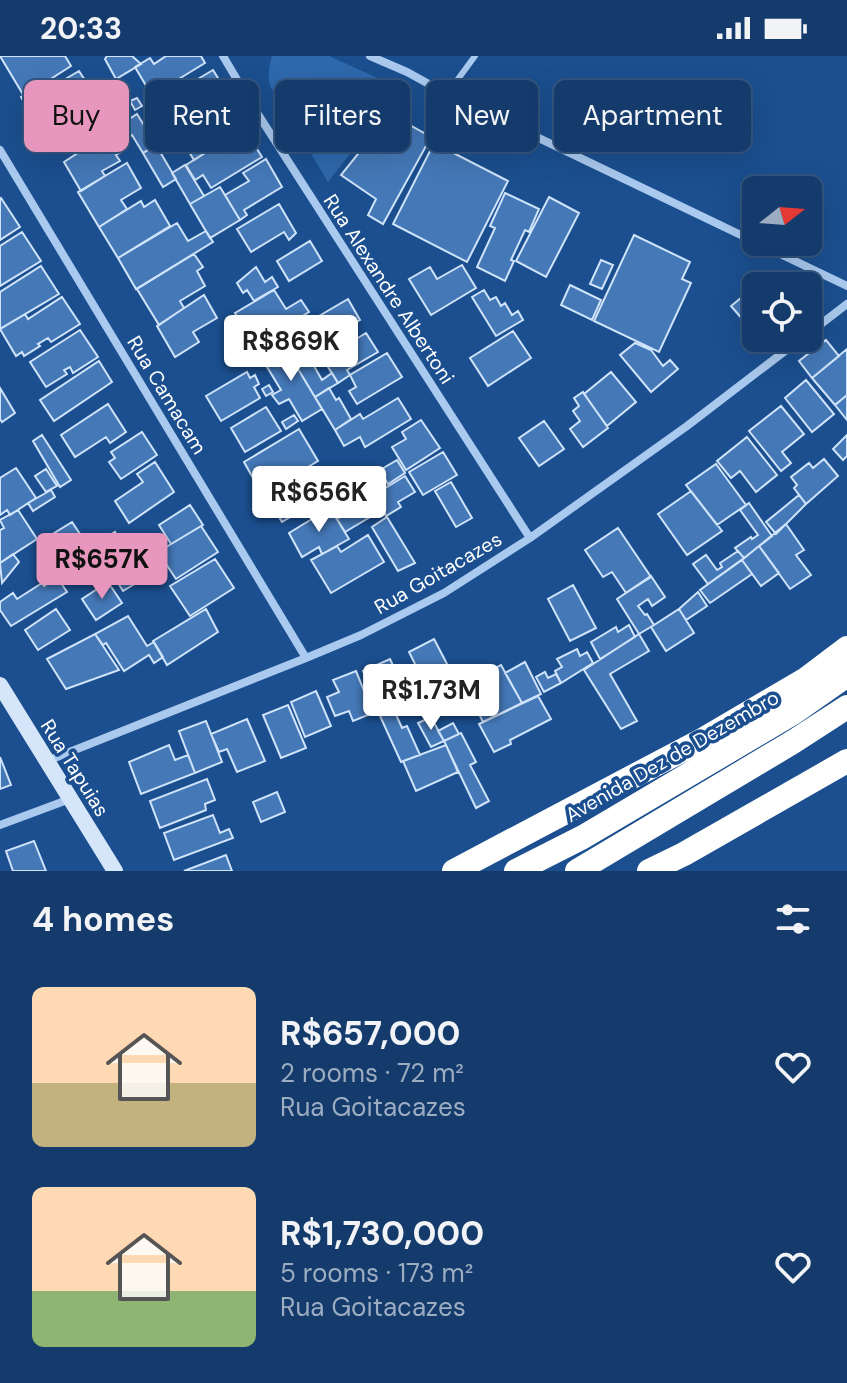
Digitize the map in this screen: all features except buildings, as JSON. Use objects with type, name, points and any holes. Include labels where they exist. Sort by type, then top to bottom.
[{"type":"highway","points":[[454,871],[702,740],[806,679],[847,648]]},
{"type":"highway","name":"Avenida Dez de Dezembro","points":[[516,871],[583,837],[793,713],[847,675]]},
{"type":"highway","points":[[577,871],[847,707]]},
{"type":"highway","points":[[649,871],[847,761]]},
{"type":"street","name":"Rua Alexandre Albertoni","points":[[223,56],[530,538]]},
{"type":"street","points":[[370,56],[426,82]]},
{"type":"street","points":[[538,138],[847,286]]},
{"type":"street","name":"Rua Camacam","points":[[0,150],[306,658]]},
{"type":"street","points":[[822,323],[847,304]]},
{"type":"street","name":"Rua Goitacazes","points":[[47,761],[361,635],[444,593],[530,538],[687,426],[784,352]]},
{"type":"street","name":"Rua Tapuias","points":[[0,685],[115,871]]},
{"type":"street","points":[[0,825],[70,799]]},
{"type":"lane","points":[[457,80],[475,56]]},
{"type":"shaded area","points":[[272,56],[329,56],[382,80],[275,80],[275,94],[270,86]]},
{"type":"shaded area","points":[[310,152],[351,152],[328,182]]}]
